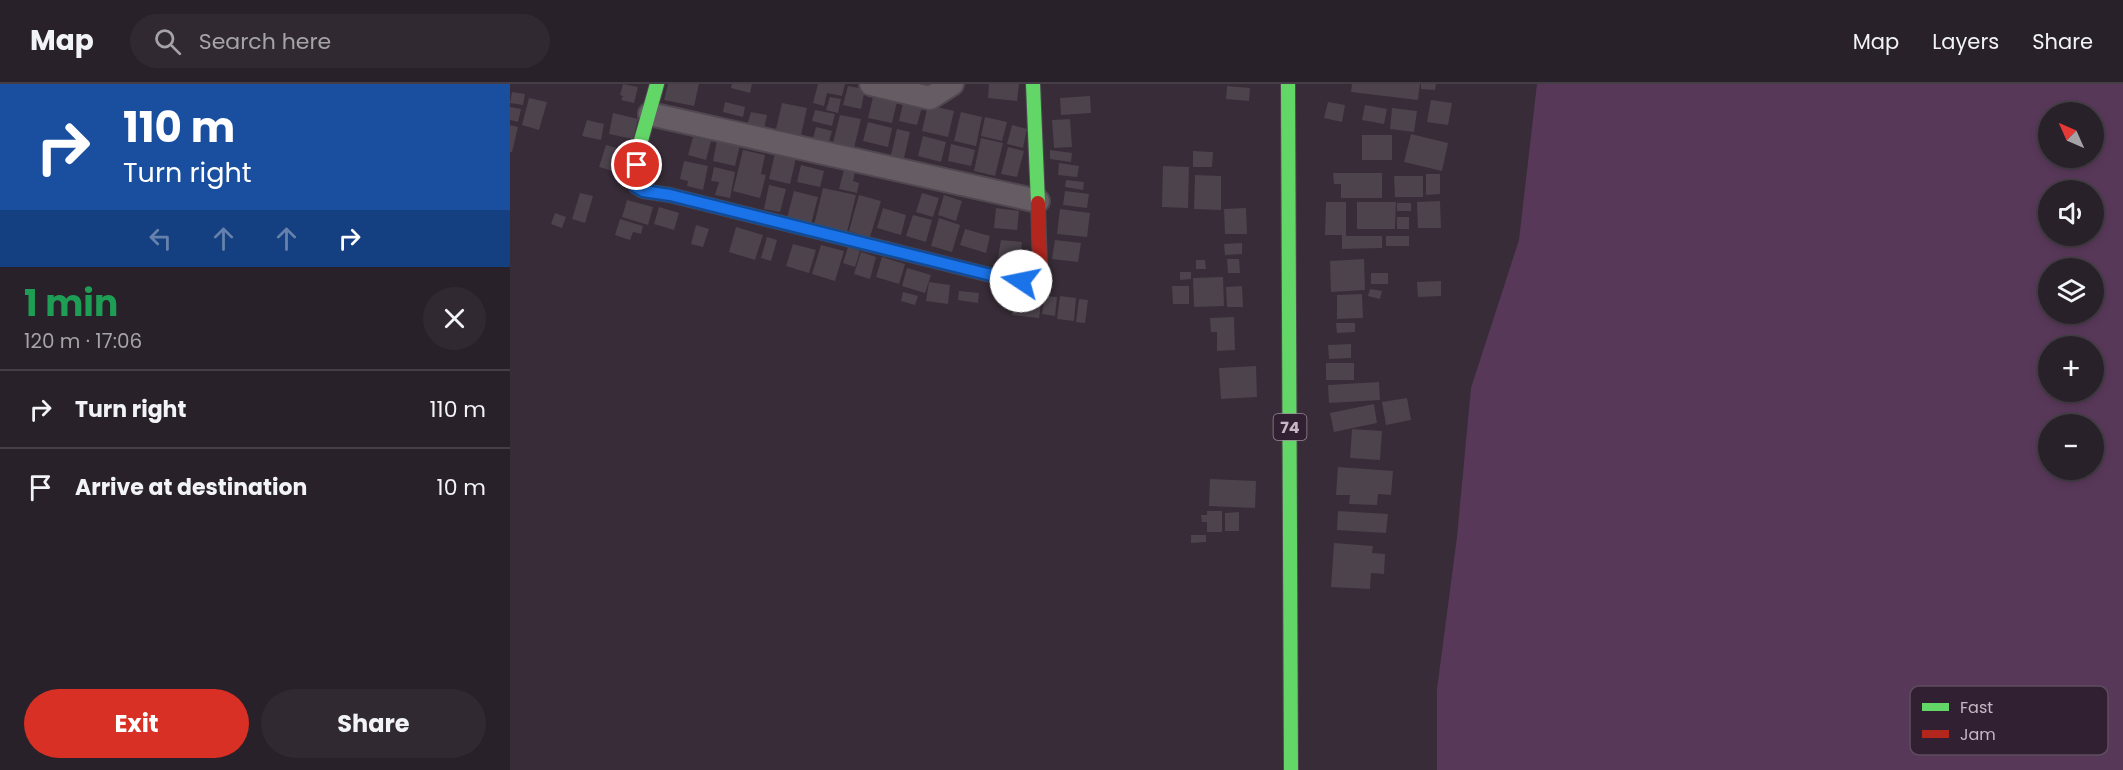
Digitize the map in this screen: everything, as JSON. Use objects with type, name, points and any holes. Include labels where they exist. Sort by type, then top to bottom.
[{"type":"main road","points":[[657,84],[640,144],[637,165],[636,187],[643,191],[670,195],[1021,281],[1031,279],[1040,267],[1033,84]]},
{"type":"main road","name":"74","points":[[1288,84],[1291,770]]},
{"type":"street","points":[[871,84],[930,98],[951,84]]},
{"type":"street","points":[[650,114],[1038,201]]},
{"type":"shaded area","points":[[1537,84],[2123,84],[2123,770],[1437,770],[1437,689],[1457,537],[1471,388],[1519,240]]},
{"type":"building","points":[[623,84],[638,87],[634,103],[621,100]]},
{"type":"building","points":[[668,84],[699,84],[694,106],[664,100]]},
{"type":"building","points":[[732,84],[752,84],[750,93],[731,88]]},
{"type":"building","points":[[818,84],[845,84],[842,96],[827,93],[824,106],[813,103]]},
{"type":"building","points":[[989,84],[1019,84],[1017,101],[988,98]]},
{"type":"building","points":[[1352,84],[1420,84],[1418,100],[1351,92]]},
{"type":"building","points":[[1421,84],[1436,84],[1435,90],[1421,89]]},
{"type":"building","points":[[848,86],[865,89],[861,109],[843,105]]},
{"type":"building","points":[[1227,86],[1250,88],[1249,101],[1226,99]]},
{"type":"building","points":[[512,92],[525,94],[523,105],[510,103]]},
{"type":"building","points":[[1090,96],[1091,113],[1061,115],[1060,98]]},
{"type":"building","points":[[830,97],[841,99],[838,113],[826,110]]},
{"type":"building","points":[[873,97],[897,102],[892,123],[868,118]]},
{"type":"building","points":[[529,98],[547,102],[539,130],[522,125]]},
{"type":"building","points":[[1431,100],[1452,103],[1448,125],[1427,122]]},
{"type":"building","points":[[725,102],[745,107],[743,117],[723,112]]},
{"type":"building","points":[[1328,102],[1345,105],[1342,122],[1324,118]]},
{"type":"building","points":[[782,103],[807,108],[801,135],[776,129]]},
{"type":"building","points":[[903,103],[922,107],[917,125],[899,121]]},
{"type":"building","points":[[928,105],[954,111],[948,137],[922,131]]},
{"type":"building","points":[[1365,105],[1387,109],[1384,124],[1362,120]]},
{"type":"building","points":[[510,107],[521,109],[518,122],[510,120]]},
{"type":"building","points":[[1392,108],[1417,111],[1414,132],[1390,129]]},
{"type":"building","points":[[815,110],[835,114],[832,126],[812,121]]},
{"type":"building","points":[[751,112],[767,115],[764,129],[747,125]]},
{"type":"building","points":[[961,112],[982,117],[976,146],[954,141]]},
{"type":"building","points":[[613,113],[638,119],[633,139],[609,134]]},
{"type":"building","points":[[840,115],[861,119],[854,148],[833,143]]},
{"type":"building","points":[[985,117],[1007,122],[1002,141],[981,136]]},
{"type":"building","points":[[1070,119],[1072,147],[1054,148],[1052,120]]},
{"type":"building","points":[[587,120],[604,124],[601,140],[582,136]]},
{"type":"building","points":[[868,122],[892,128],[888,147],[863,141]]},
{"type":"building","points":[[510,125],[518,127],[512,152],[510,152]]},
{"type":"building","points":[[1012,125],[1027,129],[1023,148],[1007,144]]},
{"type":"building","points":[[816,127],[832,131],[829,142],[813,138]]},
{"type":"building","points":[[897,129],[910,132],[904,158],[891,155]]},
{"type":"building","points":[[1411,134],[1448,143],[1442,171],[1404,162]]},
{"type":"building","points":[[1362,135],[1392,135],[1392,160],[1362,160]]},
{"type":"building","points":[[923,136],[946,142],[941,162],[918,156]]},
{"type":"building","points":[[693,137],[711,141],[706,160],[688,155]]},
{"type":"building","points":[[981,138],[1003,143],[995,176],[974,171]]},
{"type":"building","points":[[717,140],[740,145],[735,166],[713,161]]},
{"type":"building","points":[[951,144],[975,150],[971,166],[948,161]]},
{"type":"building","points":[[606,145],[634,153],[627,175],[599,167]]},
{"type":"building","points":[[1008,147],[1024,151],[1017,177],[1001,174]]},
{"type":"building","points":[[743,150],[765,155],[761,174],[766,175],[760,198],[733,191]]},
{"type":"building","points":[[1050,150],[1072,153],[1071,162],[1050,159]]},
{"type":"building","points":[[1193,151],[1213,152],[1212,167],[1193,167]]},
{"type":"building","points":[[775,153],[796,158],[790,184],[769,179]]},
{"type":"building","points":[[684,161],[708,166],[703,190],[687,186],[688,181],[680,179]]},
{"type":"building","points":[[1059,163],[1079,166],[1077,177],[1058,175]]},
{"type":"building","points":[[801,165],[824,171],[820,187],[797,182]]},
{"type":"building","points":[[845,166],[856,168],[853,181],[859,183],[857,193],[839,189]]},
{"type":"building","points":[[1163,166],[1189,167],[1188,208],[1162,207]]},
{"type":"building","points":[[714,167],[735,172],[730,198],[715,195],[719,182],[711,181]]},
{"type":"building","points":[[1333,173],[1382,173],[1382,198],[1341,198],[1341,184],[1334,184]]},
{"type":"building","points":[[1426,174],[1440,174],[1440,194],[1426,195]]},
{"type":"building","points":[[1195,175],[1221,176],[1221,210],[1194,209]]},
{"type":"building","points":[[1394,176],[1423,176],[1423,197],[1395,197]]},
{"type":"building","points":[[1066,180],[1084,182],[1083,190],[1065,187]]},
{"type":"building","points":[[769,185],[786,189],[780,212],[764,209]]},
{"type":"building","points":[[823,188],[856,195],[847,232],[814,225]]},
{"type":"building","points":[[794,191],[818,197],[811,224],[787,218]]},
{"type":"building","points":[[1065,191],[1089,194],[1087,208],[1063,205]]},
{"type":"building","points":[[580,193],[593,196],[585,223],[572,219]]},
{"type":"building","points":[[922,193],[939,198],[933,217],[916,212]]},
{"type":"building","points":[[859,195],[881,201],[870,237],[849,231]]},
{"type":"building","points":[[944,195],[962,201],[956,221],[938,215]]},
{"type":"building","points":[[627,200],[653,207],[648,225],[622,217]]},
{"type":"building","points":[[1440,201],[1441,228],[1418,228],[1417,202]]},
{"type":"building","points":[[1326,202],[1346,202],[1346,236],[1382,236],[1382,248],[1342,249],[1342,235],[1325,235]]},
{"type":"building","points":[[1357,202],[1396,202],[1395,229],[1357,229]]},
{"type":"building","points":[[1397,203],[1411,203],[1411,211],[1397,211]]},
{"type":"building","points":[[659,207],[679,213],[674,230],[654,224]]},
{"type":"building","points":[[883,208],[906,215],[901,235],[877,228]]},
{"type":"building","points":[[996,208],[1019,211],[1017,230],[994,228]]},
{"type":"building","points":[[1246,208],[1247,234],[1225,234],[1224,209]]},
{"type":"building","points":[[1060,209],[1090,213],[1087,237],[1057,234]]},
{"type":"building","points":[[555,213],[566,217],[562,228],[551,224]]},
{"type":"building","points":[[913,215],[932,220],[926,242],[906,236]]},
{"type":"building","points":[[1397,217],[1409,217],[1409,229],[1397,229]]},
{"type":"building","points":[[939,218],[960,225],[952,252],[931,246]]},
{"type":"building","points":[[620,219],[643,226],[641,234],[633,232],[630,240],[615,235]]},
{"type":"building","points":[[696,225],[709,229],[703,247],[691,244]]},
{"type":"building","points":[[736,227],[763,235],[755,260],[729,252]]},
{"type":"building","points":[[965,229],[990,236],[986,253],[960,245]]},
{"type":"building","points":[[1386,236],[1409,236],[1409,246],[1386,246]]},
{"type":"building","points":[[767,237],[777,240],[771,261],[761,258]]},
{"type":"building","points":[[1001,240],[1022,242],[1020,260],[998,257]]},
{"type":"building","points":[[1055,240],[1081,243],[1078,262],[1052,259]]},
{"type":"building","points":[[1242,243],[1242,254],[1225,255],[1224,244]]},
{"type":"building","points":[[793,244],[816,250],[809,273],[786,266]]},
{"type":"building","points":[[821,245],[844,251],[835,281],[812,274]]},
{"type":"building","points":[[848,247],[860,251],[855,267],[843,263]]},
{"type":"building","points":[[861,252],[876,257],[870,279],[854,274]]},
{"type":"building","points":[[882,257],[905,264],[899,284],[876,277]]},
{"type":"building","points":[[1227,259],[1239,259],[1240,273],[1228,273]]},
{"type":"building","points":[[1364,259],[1365,290],[1331,292],[1330,261]]},
{"type":"building","points":[[1196,260],[1205,260],[1206,269],[1196,269]]},
{"type":"building","points":[[907,268],[931,275],[925,293],[902,286]]},
{"type":"building","points":[[1180,272],[1191,272],[1191,279],[1180,280]]},
{"type":"building","points":[[1371,273],[1388,273],[1388,284],[1371,284]]},
{"type":"building","points":[[1223,277],[1224,306],[1194,307],[1193,278]]},
{"type":"building","points":[[1441,281],[1441,296],[1418,297],[1417,282]]},
{"type":"building","points":[[929,282],[950,285],[948,304],[926,301]]},
{"type":"building","points":[[1172,286],[1189,286],[1189,304],[1173,304]]},
{"type":"building","points":[[1242,286],[1243,307],[1227,307],[1226,287]]},
{"type":"building","points":[[1370,289],[1382,291],[1380,299],[1368,296]]},
{"type":"building","points":[[959,291],[979,293],[978,303],[958,300]]},
{"type":"building","points":[[903,292],[918,296],[915,305],[901,301]]},
{"type":"building","points":[[1014,293],[1042,296],[1039,318],[1012,315]]},
{"type":"building","points":[[1362,294],[1363,318],[1337,319],[1337,295]]},
{"type":"building","points":[[1045,296],[1057,297],[1055,316],[1042,314]]},
{"type":"building","points":[[1060,296],[1076,298],[1074,321],[1057,319]]},
{"type":"building","points":[[1079,299],[1088,300],[1085,323],[1076,322]]},
{"type":"building","points":[[1234,317],[1235,350],[1217,351],[1217,332],[1211,332],[1210,318]]},
{"type":"building","points":[[1336,323],[1355,323],[1355,332],[1337,333]]},
{"type":"building","points":[[1351,344],[1351,358],[1329,359],[1328,345]]},
{"type":"building","points":[[1326,363],[1354,363],[1354,380],[1326,380]]},
{"type":"building","points":[[1256,366],[1257,397],[1221,399],[1219,368]]},
{"type":"building","points":[[1379,382],[1380,400],[1329,403],[1328,385]]},
{"type":"building","points":[[1407,398],[1411,420],[1386,425],[1382,402]]},
{"type":"building","points":[[1374,404],[1377,423],[1334,432],[1330,413]]},
{"type":"building","points":[[1352,429],[1382,431],[1380,460],[1350,458]]},
{"type":"building","points":[[1338,467],[1393,471],[1391,495],[1378,494],[1377,505],[1349,504],[1350,495],[1336,495]]},
{"type":"building","points":[[1210,479],[1256,481],[1255,508],[1209,506]]},
{"type":"building","points":[[1207,511],[1222,511],[1222,532],[1207,532],[1207,522],[1202,522],[1201,515],[1207,515]]},
{"type":"building","points":[[1338,511],[1388,514],[1386,533],[1337,530]]},
{"type":"building","points":[[1239,512],[1239,531],[1225,531],[1225,513]]},
{"type":"building","points":[[1191,535],[1206,535],[1206,542],[1191,543]]},
{"type":"building","points":[[1334,543],[1373,546],[1372,553],[1385,554],[1384,574],[1371,573],[1370,589],[1331,587]]},
{"type":"traffic: fast","points":[[657,84],[640,144],[636,187],[643,191],[670,195],[887,249]]},
{"type":"traffic: fast","points":[[1033,84],[1038,203]]},
{"type":"traffic: fast","points":[[1288,84],[1291,770]]},
{"type":"traffic: jam","points":[[887,249],[1010,280],[1028,279],[1040,267],[1038,203]]},
{"type":"route","points":[[637,165],[636,187],[643,191],[670,195],[1021,281]]}]
